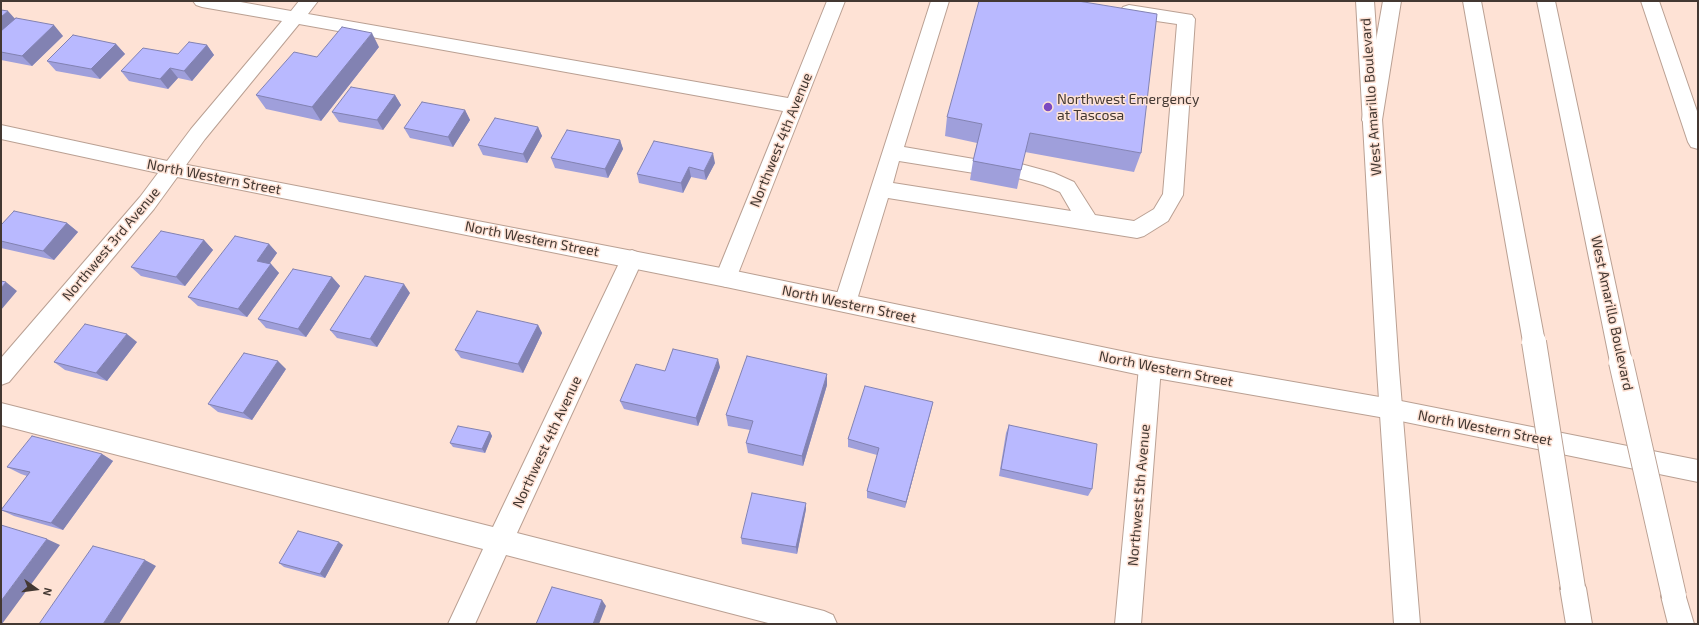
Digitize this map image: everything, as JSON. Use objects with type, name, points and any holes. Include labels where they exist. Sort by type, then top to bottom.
[{"type":"main road","points":[[202,1],[795,106]]},
{"type":"main road","name":"Northwest 3rd Avenue","points":[[1,374],[147,203],[198,134],[309,1]]},
{"type":"main road","name":"Northwest 4th Avenue","points":[[726,278],[836,1]]},
{"type":"main road","points":[[845,303],[940,1]]},
{"type":"main road","name":"West Amarillo Boulevard","points":[[1364,1],[1407,624]]},
{"type":"main road","points":[[1372,120],[1392,1]]},
{"type":"main road","points":[[1472,1],[1534,342],[1579,624]]},
{"type":"main road","name":"West Amarillo Boulevard","points":[[1546,1],[1621,362],[1680,624]]},
{"type":"main road","points":[[1650,1],[1698,142]]},
{"type":"main road","points":[[881,189],[1137,230],[1161,215],[1173,195],[1187,10],[1110,9]]},
{"type":"main road","name":"North Western Street","points":[[1,132],[172,169],[632,259],[1150,366],[1391,409],[1698,471]]},
{"type":"main road","points":[[893,153],[974,166]]},
{"type":"main road","points":[[1021,172],[1047,178],[1067,187],[1088,222]]},
{"type":"main road","name":"Northwest 4th Avenue","points":[[461,624],[632,259]]},
{"type":"main road","name":"Northwest 5th Avenue","points":[[1128,624],[1150,366]]},
{"type":"main road","points":[[1,414],[824,624]]},
{"type":"building","points":[[979,1],[1078,1],[1157,14],[1141,153],[1030,133],[1021,170],[973,161],[982,124],[947,117]]},
{"type":"building","points":[[1,10],[8,11],[1,17]]},
{"type":"building","points":[[16,18],[54,25],[22,56],[1,52],[1,31]]},
{"type":"building","points":[[342,27],[372,33],[312,107],[256,95],[294,52],[317,57]]},
{"type":"building","points":[[73,35],[116,44],[91,69],[47,61]]},
{"type":"building","points":[[189,42],[207,45],[184,71],[170,68],[160,79],[121,71],[143,48],[178,54]]},
{"type":"building","points":[[351,87],[395,95],[377,120],[332,112]]},
{"type":"building","points":[[422,102],[465,110],[448,137],[404,128]]},
{"type":"building","points":[[495,118],[538,127],[523,154],[478,145]]},
{"type":"building","points":[[567,130],[620,140],[605,169],[551,158]]},
{"type":"building","points":[[654,141],[713,153],[704,171],[689,167],[681,183],[637,174]]},
{"type":"building","points":[[14,211],[67,223],[43,251],[1,241],[1,225]]},
{"type":"building","points":[[161,231],[204,240],[176,277],[131,267]]},
{"type":"building","points":[[235,236],[269,244],[257,261],[271,264],[238,309],[188,297]]},
{"type":"building","points":[[293,269],[332,277],[298,329],[258,319]]},
{"type":"building","points":[[365,276],[404,284],[370,339],[330,330]]},
{"type":"building","points":[[1,281],[6,282],[1,288]]},
{"type":"building","points":[[477,311],[538,325],[518,364],[455,350]]},
{"type":"building","points":[[85,324],[127,334],[96,373],[54,362]]},
{"type":"building","points":[[673,349],[718,359],[696,418],[620,401],[636,364],[665,371]]},
{"type":"building","points":[[244,353],[278,361],[243,413],[208,404]]},
{"type":"building","points":[[747,356],[827,374],[802,456],[746,443],[753,421],[726,415]]},
{"type":"building","points":[[865,386],[933,402],[906,502],[867,491],[879,448],[848,439]]},
{"type":"building","points":[[1009,425],[1097,444],[1092,489],[1001,469]]},
{"type":"building","points":[[458,426],[490,432],[482,449],[450,443]]},
{"type":"building","points":[[32,436],[102,454],[51,523],[1,510],[30,472],[7,467]]},
{"type":"building","points":[[752,493],[806,503],[796,547],[741,538]]},
{"type":"building","points":[[1,525],[47,539],[1,601]]},
{"type":"building","points":[[298,531],[339,542],[320,574],[279,563]]},
{"type":"building","points":[[93,546],[145,560],[103,624],[39,624]]},
{"type":"building","points":[[552,587],[602,600],[593,624],[536,624]]},
{"type":"place","name":"Northwest Emergency at Tascosa","points":[[1048,107]]}]
